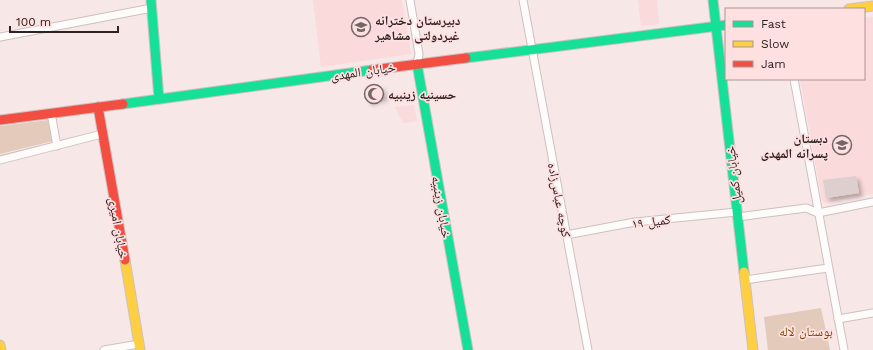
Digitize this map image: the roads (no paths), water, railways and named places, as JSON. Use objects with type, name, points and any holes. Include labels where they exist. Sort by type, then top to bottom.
[{"type":"street","points":[[410,0],[419,54],[417,64]]},
{"type":"street","name":"کوچه عباس‌زاده","points":[[523,0],[588,350]]},
{"type":"street","name":"خیابان کمیل","points":[[713,0],[754,350]]},
{"type":"street","points":[[0,38],[46,29],[151,4],[159,99]]},
{"type":"street","points":[[857,8],[873,6]]},
{"type":"street","name":"خیابان المهدی","points":[[0,120],[531,49],[725,25]]},
{"type":"street","name":"خیابان زینبیه","points":[[417,64],[468,350]]},
{"type":"street","points":[[794,80],[844,350]]},
{"type":"street","name":"خیابان امیری","points":[[98,107],[139,347]]},
{"type":"street","points":[[51,113],[58,146]]},
{"type":"street","points":[[0,160],[102,134]]},
{"type":"street","points":[[818,213],[873,202]]},
{"type":"street","name":"کمیل ۱۹","points":[[566,235],[635,222],[806,208],[818,213]]},
{"type":"street","points":[[745,280],[828,268]]},
{"type":"street","points":[[838,319],[873,313]]},
{"type":"street","points":[[0,345],[1,350]]},
{"type":"street","points":[[104,350],[139,347]]},
{"type":"place","name":"دبیرستان دخترانه غیردولتی مشاهیر","points":[[361,27]]},
{"type":"place","name":"حسینیه زینبیه","points":[[374,94]]},
{"type":"place","name":"دبستان پسرانه المهدی","points":[[842,145]]},
{"type":"park label","name":"بوستان لاله","points":[[806,331]]}]
